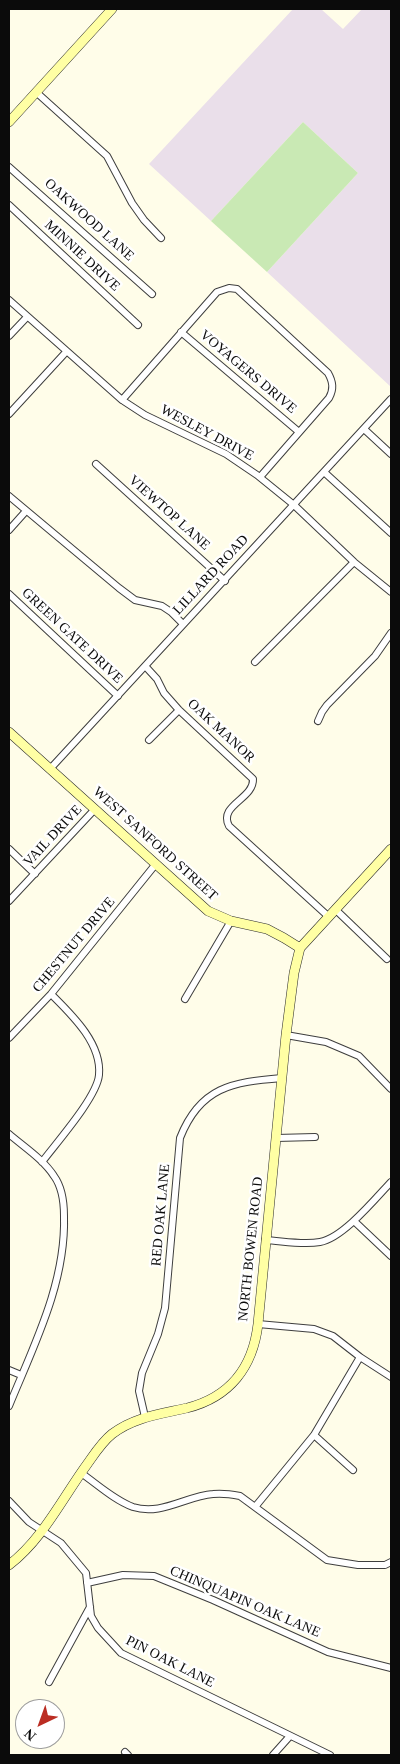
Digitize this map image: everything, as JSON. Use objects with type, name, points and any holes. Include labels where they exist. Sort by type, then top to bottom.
[{"type":"street","points":[[9,122],[112,9]]},
{"type":"street","points":[[36,92],[107,156],[132,202],[144,220],[161,238]]},
{"type":"street","name":"OAKWOOD LANE","points":[[9,167],[152,294]]},
{"type":"street","name":"MINNIE DRIVE","points":[[9,205],[138,325]]},
{"type":"street","points":[[122,400],[217,292],[229,288],[238,289],[328,373],[333,385],[329,398],[260,477]]},
{"type":"street","name":"WESLEY DRIVE","points":[[9,300],[122,400],[144,414],[226,454],[260,477],[294,505],[354,562],[391,592]]},
{"type":"street","points":[[9,336],[27,317]]},
{"type":"street","name":"VOYAGERS DRIVE","points":[[181,332],[299,432]]},
{"type":"street","points":[[9,414],[66,352]]},
{"type":"street","name":"LILLARD ROAD","points":[[50,769],[391,399]]},
{"type":"street","points":[[364,429],[391,454]]},
{"type":"street","name":"VIEWTOP LANE","points":[[96,464],[224,581]]},
{"type":"street","points":[[324,472],[391,533]]},
{"type":"street","points":[[9,496],[134,600],[162,606],[182,624]]},
{"type":"street","points":[[9,530],[26,511]]},
{"type":"street","points":[[255,662],[354,562]]},
{"type":"street","name":"GREEN GATE DRIVE","points":[[9,594],[118,696]]},
{"type":"street","points":[[318,721],[327,705],[376,656],[391,633]]},
{"type":"street","name":"OAK MANOR","points":[[146,667],[164,694],[179,710],[253,779],[251,789],[228,812],[227,821],[229,826],[329,917]]},
{"type":"street","points":[[149,740],[179,710]]},
{"type":"street","name":"WEST SANFORD STREET","points":[[9,732],[208,911],[230,921],[267,929],[300,948]]},
{"type":"street","name":"VAIL DRIVE","points":[[9,901],[94,809]]},
{"type":"street","points":[[9,849],[35,874]]},
{"type":"street","name":"NORTH BOWEN ROAD","points":[[9,1565],[28,1548],[42,1531],[104,1441],[113,1433],[144,1416],[186,1408],[205,1402],[219,1394],[230,1384],[244,1369],[252,1355],[258,1324],[286,1034],[294,973],[300,948],[391,849]]},
{"type":"street","name":"CHESTNUT DRIVE","points":[[9,1038],[51,994],[155,865]]},
{"type":"street","points":[[336,910],[387,959]]},
{"type":"street","points":[[185,999],[230,921]]},
{"type":"street","points":[[42,1162],[93,1091],[99,1077],[94,1049],[84,1029],[51,994]]},
{"type":"street","points":[[286,1034],[326,1042],[359,1056],[391,1089]]},
{"type":"street","name":"RED OAK LANE","points":[[144,1416],[139,1391],[142,1373],[158,1334],[165,1308],[180,1138],[186,1124],[197,1108],[212,1095],[228,1086],[246,1081],[282,1078]]},
{"type":"street","points":[[9,1134],[42,1162],[54,1176],[61,1189],[64,1210],[64,1232],[59,1271],[51,1302],[9,1406]]},
{"type":"street","points":[[276,1138],[315,1137]]},
{"type":"street","points":[[265,1240],[308,1243],[323,1242],[342,1231],[354,1221],[391,1182]]},
{"type":"street","points":[[354,1221],[391,1256]]},
{"type":"street","points":[[258,1324],[314,1329],[333,1336],[360,1357],[391,1377]]},
{"type":"street","points":[[254,1506],[314,1435],[360,1357]]},
{"type":"street","points":[[9,1370],[21,1376]]},
{"type":"street","points":[[314,1435],[354,1470]]},
{"type":"street","points":[[81,1473],[119,1500],[134,1507],[159,1508],[211,1494],[228,1493],[240,1496],[327,1560],[358,1565],[385,1565],[391,1562]]},
{"type":"street","name":"PIN OAK LANE","points":[[9,1501],[29,1522],[61,1543],[86,1573],[91,1616],[98,1628],[121,1653],[330,1755]]},
{"type":"street","name":"CHINQUAPIN OAK LANE","points":[[87,1584],[123,1576],[154,1576],[213,1600],[328,1652],[391,1668]]},
{"type":"street","points":[[49,1682],[90,1607]]},
{"type":"street","points":[[273,1755],[290,1736]]},
{"type":"shaded area","points":[[293,9],[321,9],[343,29],[362,9],[391,9],[391,387],[267,272],[358,173],[303,122],[211,221],[149,164]]},
{"type":"green space","points":[[303,122],[358,173],[267,272],[211,221]]}]
